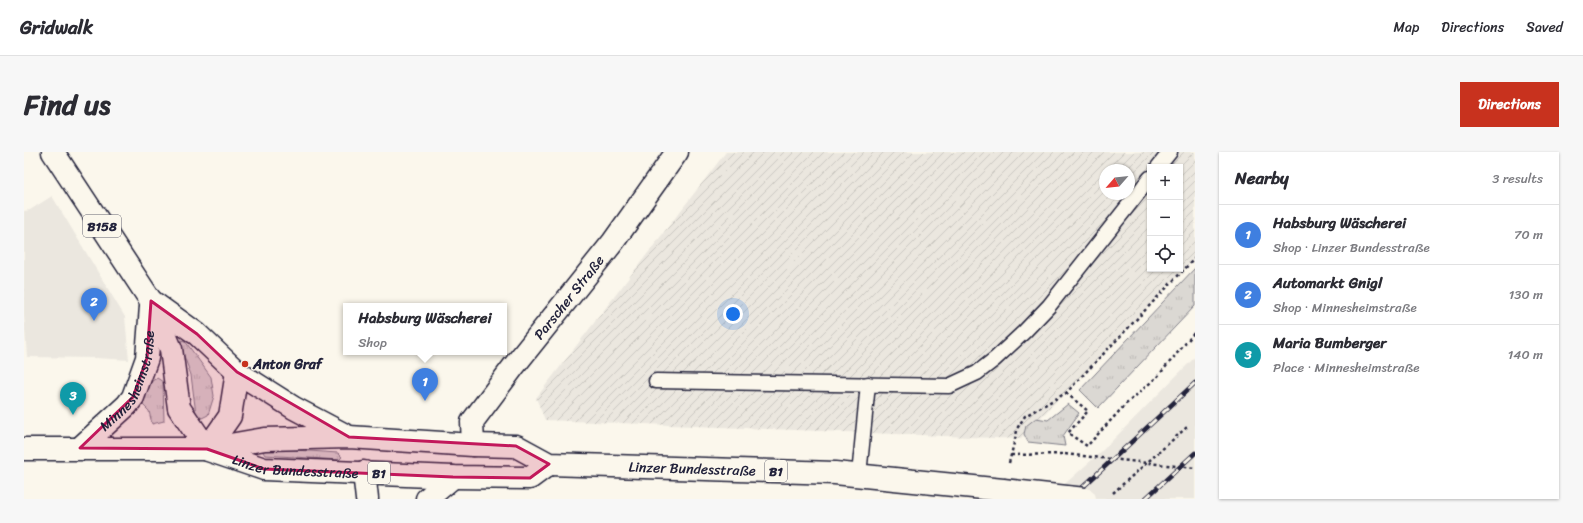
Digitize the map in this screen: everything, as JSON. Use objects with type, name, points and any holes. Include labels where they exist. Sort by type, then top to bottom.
[{"type":"main road","name":"Minnesheimstraße","points":[[53,152],[151,301],[171,349],[179,408],[207,449]]},
{"type":"main road","name":"Parscher Straße","points":[[473,445],[472,422],[514,366],[613,242],[677,152]]},
{"type":"main road","name":"Minnesheimstraße","points":[[151,301],[197,334],[237,372],[294,408],[349,437]]},
{"type":"main road","name":"Minnesheimstraße","points":[[80,448],[127,405],[133,397],[148,358],[151,301]]},
{"type":"main road","points":[[207,449],[230,416],[237,372]]},
{"type":"main road","name":"Linzer Bundesstraße","points":[[24,449],[207,449],[265,439],[349,437],[473,445],[516,446],[549,464],[835,473],[1003,490]]},
{"type":"main road","name":"Linzer Bundesstraße","points":[[207,449],[264,469],[364,472],[453,477],[530,478],[549,464]]},
{"type":"main road","points":[[364,472],[367,499]]},
{"type":"main road","points":[[427,499],[453,477]]},
{"type":"main road","name":"B1","points":[[1003,490],[1085,499]]},
{"type":"lane","points":[[1160,164],[1170,152]]},
{"type":"lane","points":[[656,381],[949,386],[977,373],[1001,354],[1048,306],[1147,182]]},
{"type":"lane","points":[[859,475],[868,384]]},
{"type":"path","points":[[1003,490],[1018,427],[1025,416],[1066,393],[1195,258]]},
{"type":"path","points":[[1066,393],[1088,411],[1068,433],[1088,446],[1125,405],[1158,376],[1195,332]]},
{"type":"path","points":[[1112,494],[1187,427]]},
{"type":"path","points":[[1011,455],[1064,454],[1195,468]]},
{"type":"highlighted area","points":[[151,301],[197,334],[237,372],[349,437],[516,446],[549,464],[530,478],[453,477],[264,469],[207,449],[80,448],[133,397],[147,358]]},
{"type":"shaded area","points":[[726,152],[1195,152],[1195,258],[1183,270],[1183,164],[1147,164],[1147,272],[1181,272],[1020,439],[545,420],[536,398]]},
{"type":"shaded area","points":[[52,196],[125,317],[129,360],[27,357],[24,315],[24,211],[30,210]]},
{"type":"shaded area","points":[[1195,357],[1195,499],[1048,499],[1103,450]]},
{"type":"green space","points":[[1195,268],[1195,306],[1098,408],[1080,390]]},
{"type":"green space","points":[[181,340],[185,341],[211,377],[214,396],[208,415],[202,418],[196,414],[191,375],[180,345]]},
{"type":"green space","points":[[157,378],[163,382],[164,421],[152,424],[149,411],[142,404],[152,381]]},
{"type":"green space","points":[[1068,404],[1079,413],[1063,436],[1065,446],[1028,442],[1024,434],[1026,426],[1036,418],[1048,420]]},
{"type":"green space","points":[[266,448],[338,453],[342,457],[339,460],[265,455],[263,452]]},
{"type":"railway","points":[[1070,499],[1195,383]]},
{"type":"railway","points":[[1145,499],[1195,453]]},
{"type":"place","name":"Automarkt Gnigl","points":[[94,321]]},
{"type":"place","name":"Anton Graf","points":[[245,364]]},
{"type":"place","name":"Habsburg Wäscherei","points":[[425,401]]},
{"type":"place","name":"Maria Bumberger","points":[[73,415]]}]
